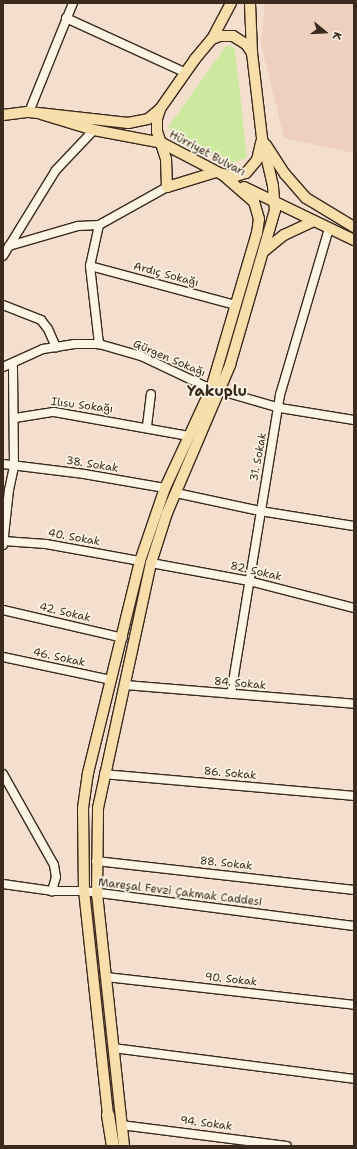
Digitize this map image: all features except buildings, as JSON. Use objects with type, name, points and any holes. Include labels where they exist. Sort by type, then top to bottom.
[{"type":"highway","points":[[108,1116],[109,1146]]},
{"type":"highway","points":[[108,1116],[113,1146]]},
{"type":"main road","points":[[231,3],[212,39],[160,109],[156,126],[162,143],[167,187],[219,173],[236,176],[246,173],[254,167],[262,138]]},
{"type":"main road","points":[[124,1146],[97,894],[96,861],[98,808],[104,774],[151,563],[176,493],[216,390],[273,221],[275,203],[262,138],[252,53],[250,3]]},
{"type":"main road","points":[[212,39],[220,36],[233,36],[243,41],[252,53]]},
{"type":"main road","name":"Hürriyet Bulvarı","points":[[3,115],[29,112],[138,123],[148,119],[160,109]]},
{"type":"main road","name":"Hürriyet Bulvarı","points":[[41,114],[94,130],[162,143],[275,203],[354,240]]},
{"type":"main road","points":[[94,130],[113,121]]},
{"type":"main road","points":[[262,138],[285,174],[306,198],[354,227]]},
{"type":"main road","points":[[108,1116],[84,891],[83,808],[88,773],[123,638],[140,561],[165,488],[189,436],[216,390],[236,305],[259,219],[254,202],[219,173]]},
{"type":"main road","points":[[264,251],[284,235],[314,221]]},
{"type":"main road","points":[[140,561],[151,563]]},
{"type":"main road","points":[[111,680],[125,685]]},
{"type":"street","points":[[29,112],[73,3]]},
{"type":"street","points":[[66,18],[186,73]]},
{"type":"street","points":[[3,256],[6,245],[56,170],[94,130]]},
{"type":"street","points":[[6,245],[78,226],[99,225],[167,187]]},
{"type":"street","points":[[99,225],[90,266],[99,344]]},
{"type":"street","name":"31. Sokak","points":[[231,694],[260,511],[280,408],[280,395],[329,228]]},
{"type":"street","name":"Ardıç Sokağı","points":[[90,266],[236,305]]},
{"type":"street","points":[[3,305],[41,320],[48,329],[56,347]]},
{"type":"street","name":"Gürgen Sokağı","points":[[3,367],[13,365],[43,350],[75,344],[99,344],[141,356],[216,390],[280,408],[354,420]]},
{"type":"street","points":[[3,545],[9,490],[14,466],[15,418],[13,365]]},
{"type":"street","points":[[147,426],[151,394]]},
{"type":"street","name":"Ilısu Sokağı","points":[[15,418],[54,412],[147,426],[189,436]]},
{"type":"street","name":"38. Sokak","points":[[3,464],[84,474],[165,488]]},
{"type":"street","points":[[176,493],[260,511],[354,526]]},
{"type":"street","name":"40. Sokak","points":[[3,541],[46,544],[140,561]]},
{"type":"street","name":"82. Sokak","points":[[151,563],[249,581],[354,608]]},
{"type":"street","name":"42. Sokak","points":[[3,610],[123,638]]},
{"type":"street","name":"46. Sokak","points":[[3,657],[111,680]]},
{"type":"street","name":"84. Sokak","points":[[125,685],[354,704]]},
{"type":"street","points":[[3,774],[54,865],[56,877],[52,891]]},
{"type":"street","name":"86. Sokak","points":[[104,774],[354,796]]},
{"type":"street","name":"88. Sokak","points":[[96,861],[354,890]]},
{"type":"street","name":"Mareşal Fevzi Çakmak Caddesi","points":[[3,884],[52,891],[84,891],[97,894],[354,926]]},
{"type":"street","name":"90. Sokak","points":[[106,977],[354,1005]]},
{"type":"street","points":[[113,1048],[354,1079]]},
{"type":"street","name":"94. Sokak","points":[[121,1125],[287,1146]]},
{"type":"shaded area","points":[[265,3],[354,3],[354,153],[284,138],[261,44]]},
{"type":"green space","points":[[230,45],[235,49],[247,158],[233,163],[179,140],[168,127],[226,46]]},
{"type":"district","name":"Yakuplu","points":[[217,392]]}]
